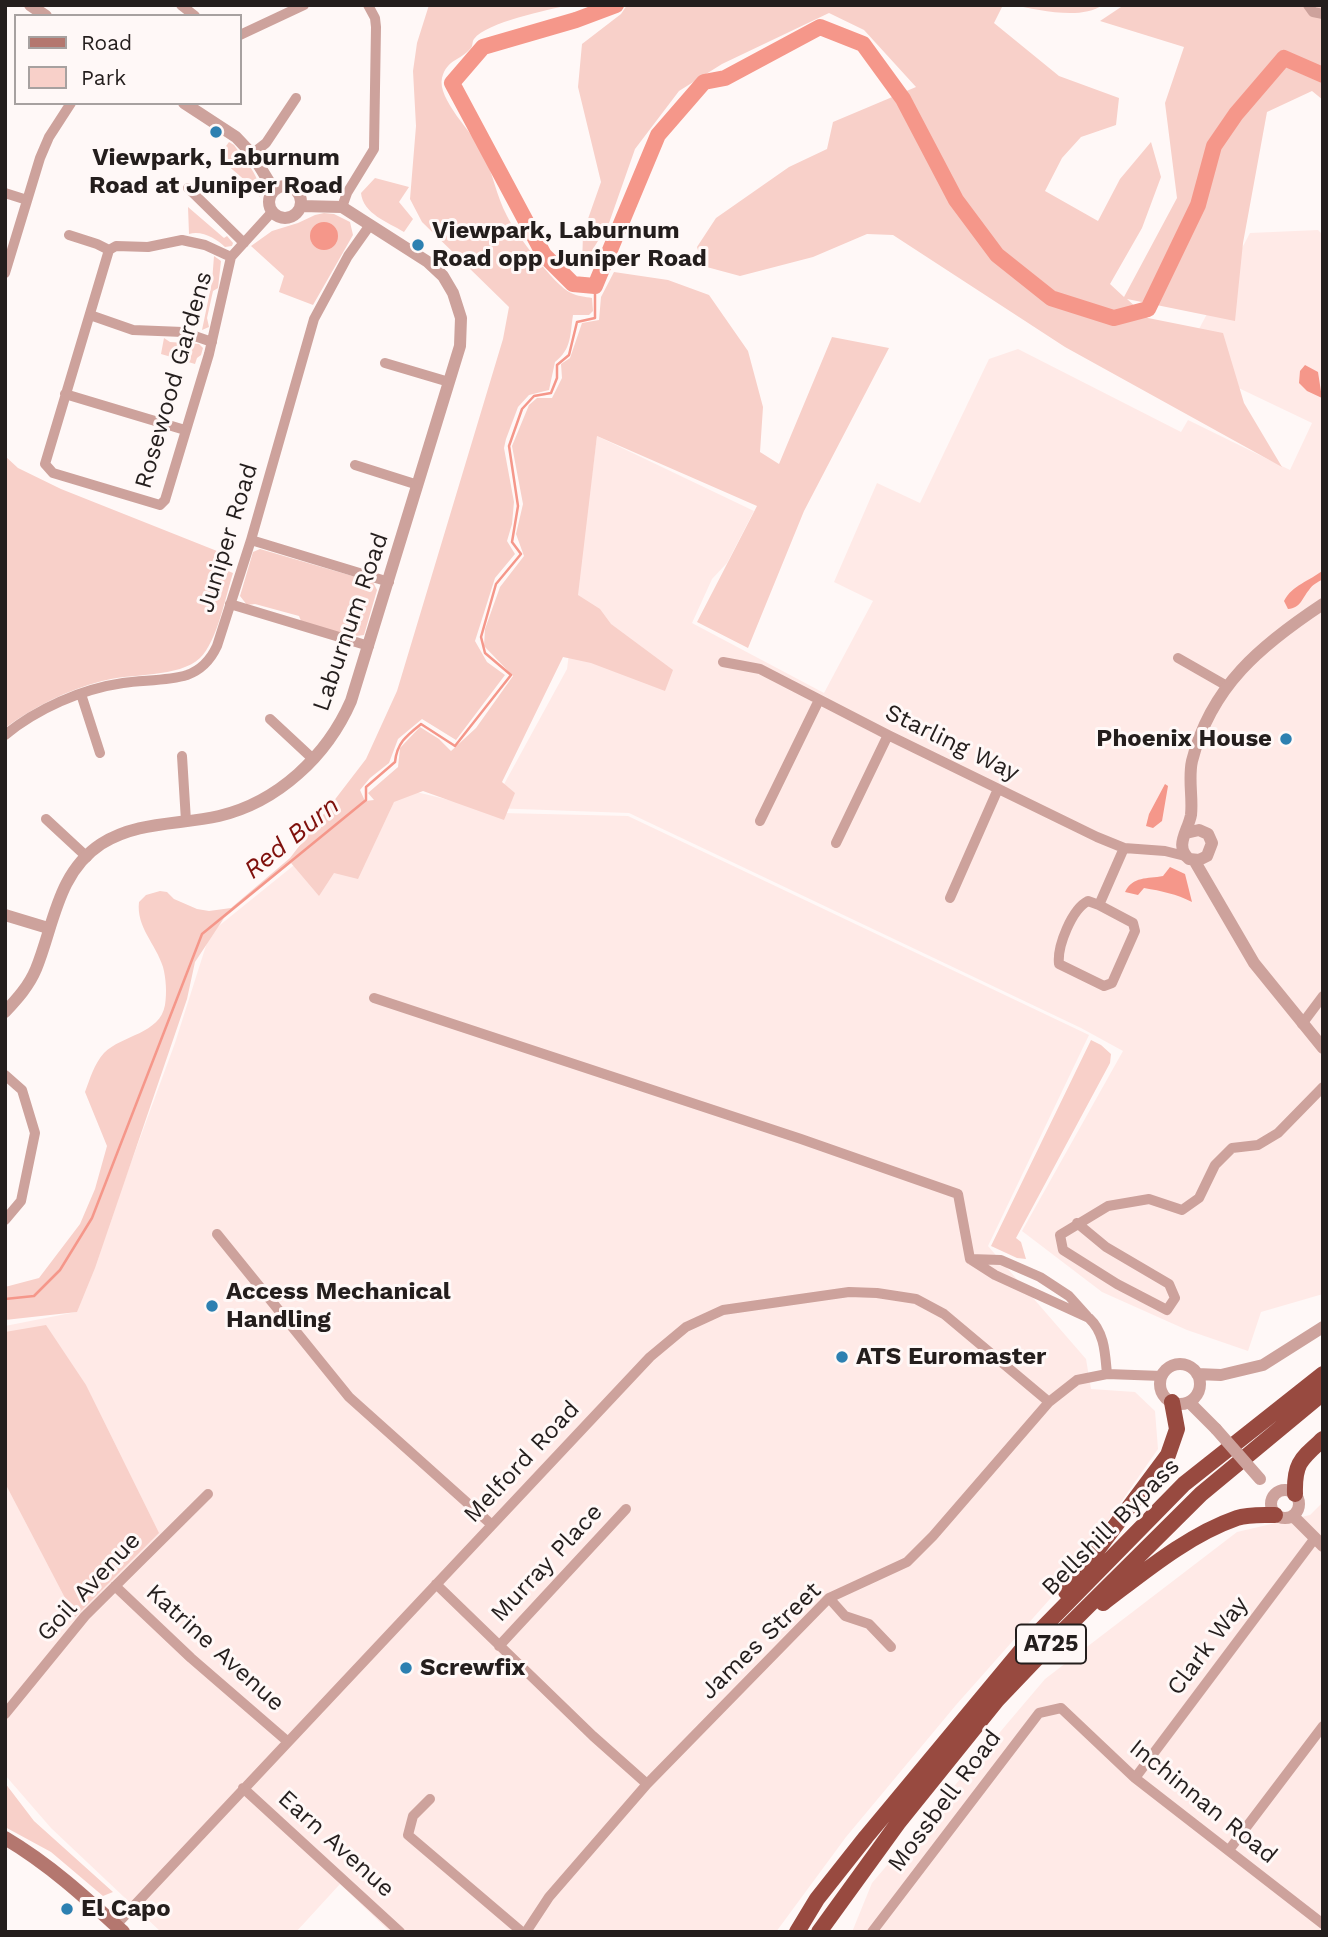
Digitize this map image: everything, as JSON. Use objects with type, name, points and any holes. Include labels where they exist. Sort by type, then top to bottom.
[{"type":"highway","points":[[1283,1404],[1323,1366]]},
{"type":"highway","name":"Bellshill Bypass","points":[[797,1932],[817,1899],[1024,1647],[1184,1484],[1323,1374]]},
{"type":"highway","name":"Bellshill Bypass","points":[[819,1932],[898,1823],[989,1711],[1060,1634],[1200,1494],[1323,1393]]},
{"type":"highway","points":[[1024,1647],[1168,1455],[1177,1429],[1172,1402]]},
{"type":"highway","points":[[1295,1494],[1294,1474],[1299,1461],[1323,1439]]},
{"type":"highway","points":[[1060,1634],[1163,1559],[1204,1534],[1239,1517],[1275,1515]]},
{"type":"highway","points":[[826,1932],[843,1898]]},
{"type":"highway","name":"A725","points":[[791,1932],[817,1899]]},
{"type":"main road","points":[[5,1838],[37,1857],[119,1928]]},
{"type":"street","points":[[242,34],[304,5]]},
{"type":"street","points":[[302,206],[342,207],[347,193],[374,149],[376,27],[368,5]]},
{"type":"street","points":[[1308,5],[1313,12],[1323,14]]},
{"type":"street","points":[[252,154],[265,143],[296,98]]},
{"type":"street","points":[[5,274],[40,158],[49,136],[70,105]]},
{"type":"street","points":[[187,105],[236,137],[252,154],[274,190]]},
{"type":"street","points":[[280,186],[296,190],[302,206],[297,214],[286,219],[272,212],[269,202],[274,190],[280,186]]},
{"type":"street","points":[[188,188],[244,243]]},
{"type":"street","points":[[5,193],[27,200]]},
{"type":"street","name":"Laburnum Road","points":[[5,1012],[24,992],[36,970],[48,928],[72,873],[99,845],[121,833],[148,825],[219,816],[268,796],[285,785],[313,759],[345,716],[389,582],[460,346],[461,318],[453,293],[443,276],[428,262],[342,207]]},
{"type":"street","name":"Rosewood Gardens","points":[[109,250],[45,460],[47,468],[53,473],[154,505],[163,504],[212,342],[231,257],[272,212]]},
{"type":"street","name":"Juniper Road","points":[[5,735],[48,707],[81,694],[118,684],[186,675],[212,656],[251,540],[319,307],[348,256],[370,225]]},
{"type":"street","points":[[69,235],[109,250],[116,246],[148,247],[182,240],[205,245],[231,257]]},
{"type":"street","points":[[90,315],[132,330],[183,332],[212,342]]},
{"type":"street","points":[[385,363],[449,382]]},
{"type":"street","points":[[65,394],[186,430]]},
{"type":"street","points":[[355,465],[418,485]]},
{"type":"street","points":[[251,540],[389,582]]},
{"type":"street","points":[[230,604],[369,646]]},
{"type":"street","points":[[1323,604],[1251,657],[1227,686],[1200,736],[1191,764],[1189,835],[1189,858],[1209,883],[1254,963],[1323,1048]]},
{"type":"street","points":[[1178,658],[1227,686]]},
{"type":"street","name":"Starling Way","points":[[723,662],[760,669],[998,789],[1125,848],[1166,851],[1189,858]]},
{"type":"street","points":[[81,694],[100,753]]},
{"type":"street","points":[[760,821],[819,700]]},
{"type":"street","points":[[270,719],[313,759]]},
{"type":"street","points":[[836,843],[888,735]]},
{"type":"street","points":[[182,756],[186,821]]},
{"type":"street","points":[[950,898],[998,789]]},
{"type":"street","points":[[46,819],[87,857]]},
{"type":"street","points":[[1166,851],[1189,835],[1208,834],[1212,843],[1208,856],[1209,883]]},
{"type":"street","points":[[1099,905],[1125,848]]},
{"type":"street","points":[[1189,858],[1208,856]]},
{"type":"street","points":[[1088,901],[1099,905],[1133,923],[1135,931],[1112,982],[1104,986],[1059,964],[1058,954],[1080,905],[1088,901]]},
{"type":"street","points":[[5,915],[48,928]]},
{"type":"street","points":[[1302,1024],[1323,996]]},
{"type":"street","points":[[374,999],[801,1139],[958,1194],[970,1259],[995,1275],[1089,1318]]},
{"type":"street","points":[[5,1075],[22,1090],[35,1133],[21,1201],[5,1220]]},
{"type":"street","points":[[1077,1223],[1106,1247],[1169,1284],[1175,1298],[1167,1310],[1117,1284],[1063,1250],[1060,1235],[1077,1223],[1108,1206],[1149,1199],[1182,1210],[1199,1198],[1215,1165],[1232,1148],[1258,1145],[1278,1133],[1323,1087]]},
{"type":"street","points":[[217,1234],[349,1397],[492,1525]]},
{"type":"street","points":[[970,1259],[1001,1260],[1040,1277],[1069,1296],[1095,1325],[1104,1344],[1107,1374]]},
{"type":"street","name":"Melford Road","points":[[119,1928],[287,1741],[650,1357],[686,1327],[723,1310],[849,1292],[916,1299],[944,1314],[1049,1402]]},
{"type":"street","points":[[1162,1376],[1161,1390],[1172,1402],[1189,1402],[1200,1390],[1197,1374],[1221,1375],[1263,1366],[1323,1327]]},
{"type":"street","name":"James Street","points":[[524,1932],[548,1897],[647,1784],[830,1598],[907,1562],[933,1536],[1049,1402],[1077,1380],[1107,1374],[1162,1376],[1166,1370],[1178,1364],[1186,1365],[1197,1374]]},
{"type":"street","points":[[1189,1402],[1275,1494]]},
{"type":"street","points":[[1283,1490],[1295,1494],[1299,1506],[1293,1516],[1283,1518],[1275,1515],[1271,1506],[1275,1494],[1283,1490]]},
{"type":"street","name":"Goil Avenue","points":[[5,1714],[85,1616],[208,1494]]},
{"type":"street","name":"Murray Place","points":[[499,1646],[626,1509]]},
{"type":"street","points":[[1293,1516],[1319,1542]]},
{"type":"street","name":"Clark Way","points":[[1135,1778],[1319,1542]]},
{"type":"street","points":[[436,1584],[593,1736],[647,1784]]},
{"type":"street","name":"Katrine Avenue","points":[[115,1586],[191,1658],[287,1741]]},
{"type":"street","points":[[830,1598],[845,1616],[869,1624],[891,1647]]},
{"type":"street","name":"Inchinnan Road","points":[[1061,1708],[1135,1778],[1323,1924]]},
{"type":"street","name":"Mossbell Road","points":[[872,1932],[1039,1713],[1061,1708]]},
{"type":"street","points":[[1228,1850],[1323,1726]]},
{"type":"street","name":"Earn Avenue","points":[[243,1788],[400,1932]]},
{"type":"street","points":[[430,1799],[413,1816],[408,1835],[524,1932]]},
{"type":"shaded area","points":[[324,222],[334,226],[338,236],[334,246],[324,250],[314,246],[310,236],[314,226]]},
{"type":"shaded area","points":[[1318,230],[1323,235],[1323,1294],[1261,1312],[1248,1351],[1187,1330],[1102,1292],[1022,1231],[1123,1051],[1081,1028],[629,813],[491,808],[567,669],[597,436],[754,511],[727,563],[712,579],[692,623],[824,693],[873,601],[834,582],[877,483],[920,503],[989,359],[1018,349],[1181,432],[1188,420],[1290,470],[1312,423],[1182,361],[1250,233]]},
{"type":"shaded area","points":[[1305,365],[1318,372],[1322,398],[1307,391],[1299,383],[1300,371]]},
{"type":"shaded area","points":[[1323,570],[1323,579],[1312,587],[1299,605],[1288,609],[1284,601],[1288,595]]},
{"type":"shaded area","points":[[1165,784],[1168,786],[1162,821],[1153,828],[1146,826],[1149,814]]},
{"type":"shaded area","points":[[392,786],[502,813],[628,816],[1089,1035],[988,1246],[1086,1359],[1091,1389],[1135,1392],[1155,1411],[1158,1449],[1065,1582],[956,1705],[846,1837],[776,1932],[390,1932],[340,1884],[296,1932],[161,1932],[51,1828],[5,1775],[5,1326],[76,1312],[175,1043],[210,933]]},
{"type":"shaded area","points":[[1170,867],[1185,874],[1192,902],[1169,893],[1144,888],[1138,895],[1125,892],[1136,881],[1163,876]]},
{"type":"shaded area","points":[[1323,1502],[1323,1932],[852,1932],[872,1883],[1045,1679],[1237,1532],[1310,1515]]},
{"type":"green space","points":[[429,5],[569,5],[518,18],[481,33],[473,40],[467,52],[447,67],[442,86],[450,106],[482,151],[503,208],[518,234],[564,288],[573,294],[592,298],[593,311],[589,315],[573,315],[569,341],[565,352],[555,362],[549,390],[529,395],[518,407],[506,439],[504,448],[514,502],[507,541],[515,554],[495,578],[475,641],[487,662],[505,675],[456,740],[422,719],[398,739],[389,763],[360,790],[365,801],[374,800],[368,793],[398,767],[400,748],[420,727],[439,739],[451,751],[476,728],[513,676],[484,646],[485,629],[500,587],[524,556],[516,534],[523,504],[512,446],[529,405],[537,398],[552,398],[562,378],[561,364],[570,358],[582,323],[599,320],[601,297],[614,272],[668,280],[709,295],[748,351],[763,407],[760,452],[779,464],[832,337],[889,348],[804,511],[748,648],[697,622],[757,506],[597,436],[578,595],[600,609],[611,624],[673,670],[665,691],[591,663],[563,657],[502,782],[515,793],[504,820],[423,791],[394,802],[358,879],[334,873],[319,896],[291,863],[224,918],[195,962],[187,999],[95,1268],[77,1312],[5,1320],[5,1287],[39,1278],[80,1224],[95,1189],[107,1146],[85,1092],[95,1067],[104,1053],[148,1028],[162,1015],[166,996],[163,967],[140,919],[139,902],[146,895],[160,891],[167,892],[174,899],[197,909],[209,911],[231,908],[290,858],[366,759],[397,691],[503,339],[509,307],[422,222],[410,199],[416,126],[413,71],[417,43]]},
{"type":"green space","points":[[627,5],[1003,5],[994,23],[1059,76],[1119,98],[1116,125],[1081,137],[1062,158],[1045,191],[1098,221],[1120,179],[1151,142],[1161,177],[1142,228],[1110,284],[1124,297],[1177,198],[1165,103],[1184,47],[1100,21],[1124,5],[1323,5],[1323,100],[1312,91],[1267,112],[1243,243],[1235,321],[1127,299],[1148,318],[1223,333],[1244,403],[1282,467],[1065,347],[893,235],[867,234],[813,257],[740,276],[703,266],[697,247],[716,218],[789,167],[827,149],[833,122],[916,87],[864,30],[829,13],[722,64],[679,91],[635,149],[609,223],[582,267],[583,233],[601,182],[578,87],[582,44],[621,14]]},
{"type":"green space","points":[[1011,5],[1103,5],[1093,10],[1070,13]]},
{"type":"green space","points":[[229,142],[256,176],[260,197],[255,189],[218,157]]},
{"type":"green space","points":[[375,178],[409,187],[399,202],[413,219],[404,232],[377,217],[366,207],[361,193]]},
{"type":"green space","points":[[188,207],[224,238],[227,236],[233,243],[232,246],[225,247],[204,234],[189,234]]},
{"type":"green space","points":[[324,213],[334,214],[350,222],[353,235],[313,305],[279,292],[284,276],[251,246],[272,231]]},
{"type":"green space","points":[[214,256],[221,261],[218,288],[213,291],[207,318],[209,327],[202,330],[212,282]]},
{"type":"green space","points":[[164,338],[170,342],[199,344],[203,348],[201,355],[195,364],[161,354]]},
{"type":"green space","points":[[5,456],[18,468],[61,489],[222,553],[218,567],[233,573],[216,630],[200,658],[180,669],[102,681],[76,689],[39,706],[5,728]]},
{"type":"green space","points":[[260,549],[373,582],[377,590],[364,635],[349,637],[301,621],[299,616],[255,604],[247,605],[240,596],[253,552]]},
{"type":"green space","points":[[1091,1040],[1111,1054],[1110,1063],[1016,1238],[1021,1242],[1026,1259],[1017,1258],[991,1246]]},
{"type":"green space","points":[[46,1325],[86,1385],[159,1533],[75,1617],[5,1483],[5,1332]]},
{"type":"green space","points":[[5,1783],[34,1821],[113,1892],[103,1896],[51,1852],[5,1827]]},
{"type":"waterway","points":[[616,5],[576,20],[483,47],[452,83],[544,255],[573,284],[595,286],[658,135],[704,82],[725,78],[820,27],[863,44],[903,99],[956,200],[997,255],[1051,298],[1114,318],[1148,309],[1198,205],[1214,146],[1236,114],[1284,58],[1323,75]]},
{"type":"waterway","name":"Red Burn","points":[[5,1299],[34,1296],[60,1270],[92,1218],[202,934],[366,800],[366,787],[395,762],[400,745],[416,728],[421,724],[455,746],[511,675],[485,653],[481,637],[496,584],[521,554],[512,542],[518,506],[509,446],[522,409],[534,396],[551,393],[557,378],[557,365],[569,355],[577,322],[595,318],[595,286]]},
{"type":"place","name":"Viewpark, Laburnum Road at Juniper Road","points":[[216,132]]},
{"type":"place","name":"Viewpark, Laburnum Road opp Juniper Road","points":[[418,245]]},
{"type":"place","name":"Phoenix House","points":[[1286,739]]},
{"type":"place","name":"Access Mechanical Handling","points":[[212,1306]]},
{"type":"place","name":"ATS Euromaster","points":[[842,1357]]},
{"type":"place","name":"Screwfix","points":[[406,1668]]},
{"type":"place","name":"El Capo","points":[[67,1909]]}]
